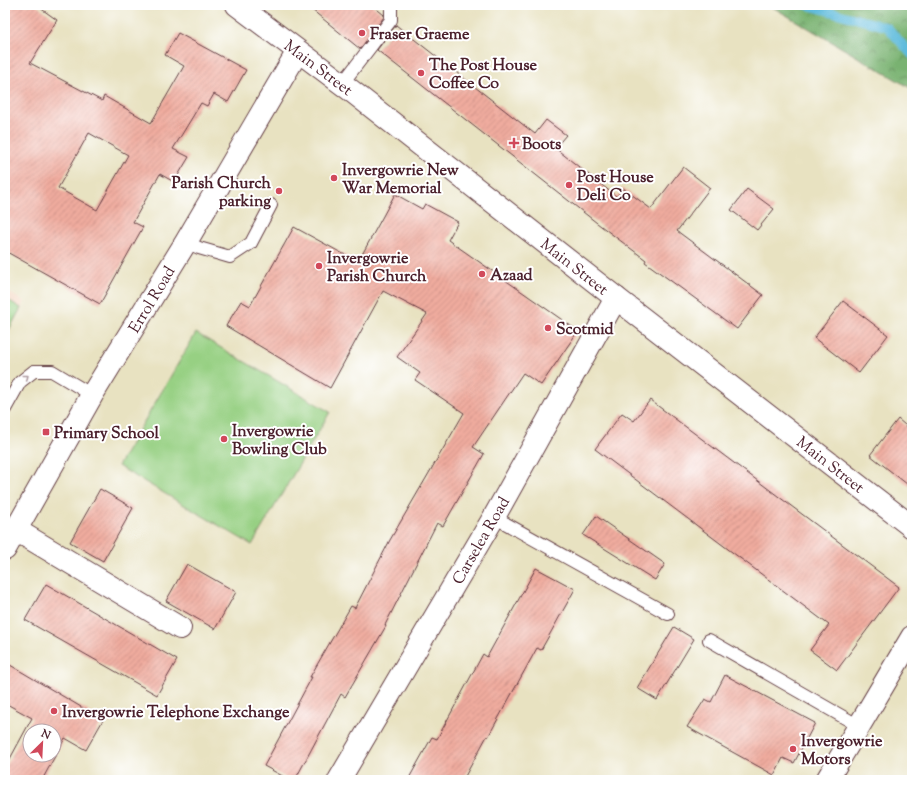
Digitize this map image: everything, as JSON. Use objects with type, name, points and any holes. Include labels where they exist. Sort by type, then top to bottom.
[{"type":"street","name":"Main Street","points":[[238,5],[342,84],[912,527]]},
{"type":"street","name":"Errol Road","points":[[9,538],[92,395],[186,242],[298,51]]},
{"type":"street","name":"Carselea Road","points":[[340,780],[494,516],[616,298]]},
{"type":"street","points":[[9,538],[180,628]]},
{"type":"street","points":[[827,780],[912,638]]},
{"type":"lane","points":[[342,84],[391,20],[391,5]]},
{"type":"lane","points":[[186,242],[199,248],[230,257],[251,243],[271,205]]},
{"type":"lane","points":[[5,410],[20,382],[34,371],[52,371],[92,395]]},
{"type":"lane","points":[[494,516],[668,614]]},
{"type":"lane","points":[[709,640],[859,726]]},
{"type":"shaded area","points":[[5,290],[25,302],[5,338]]},
{"type":"green space","points":[[769,5],[912,5],[912,89]]},
{"type":"green space","points":[[5,298],[21,308],[5,337]]},
{"type":"green space","name":"Invergowrie Bowling Club","points":[[196,333],[330,412],[252,545],[118,466]]},
{"type":"building","points":[[5,5],[36,5],[57,20],[30,63],[102,101],[104,96],[151,123],[184,66],[165,55],[178,33],[246,70],[228,102],[214,94],[207,106],[201,103],[173,149],[189,157],[174,182],[160,174],[133,222],[143,227],[100,304],[5,251]],"holes":[[[89,133],[128,155],[97,210],[58,188]]]},
{"type":"building","points":[[306,5],[372,5],[384,15],[384,17],[360,49]]},
{"type":"building","points":[[396,25],[535,134],[546,120],[566,135],[555,148],[617,197],[623,188],[651,209],[683,167],[710,188],[677,231],[763,295],[737,329],[645,262],[646,260],[377,50]]},
{"type":"building","points":[[747,189],[774,209],[757,230],[731,210]]},
{"type":"building","points":[[395,194],[422,209],[425,204],[458,222],[448,240],[578,331],[541,385],[523,373],[473,447],[484,454],[443,526],[437,523],[385,625],[386,626],[345,697],[341,694],[295,780],[290,780],[264,766],[312,677],[310,677],[351,606],[355,608],[390,540],[464,413],[415,380],[420,373],[397,357],[427,314],[383,291],[330,388],[226,326],[241,301],[250,306],[294,227],[358,262]]},
{"type":"building","points":[[843,301],[888,335],[859,373],[814,338]]},
{"type":"building","points":[[650,400],[899,587],[837,670],[810,650],[829,625],[595,449],[622,413],[634,421]]},
{"type":"building","points":[[898,419],[912,431],[912,488],[870,455]]},
{"type":"building","points":[[100,489],[133,508],[103,561],[70,542]]},
{"type":"building","points":[[596,516],[665,564],[655,580],[583,535]]},
{"type":"building","points":[[187,564],[236,592],[215,629],[166,601]]},
{"type":"building","points":[[536,568],[575,589],[541,650],[537,648],[463,780],[408,780],[432,737],[437,739],[483,654],[487,657]]},
{"type":"building","points":[[46,584],[177,660],[157,695],[25,620]]},
{"type":"building","points":[[674,627],[694,639],[657,700],[637,688]]},
{"type":"building","name":"Invergowrie Telephone Exchange","points":[[5,662],[103,720],[86,750],[65,738],[62,743],[62,723],[29,723],[32,718],[5,703]]},
{"type":"building","points":[[725,675],[815,723],[794,763],[783,758],[774,775],[687,727],[705,699],[711,702]]},
{"type":"building","name":"Invergowrie Telephone Exchange","points":[[22,737],[22,763],[51,763],[42,780],[5,780],[5,768]]},
{"type":"waterway","points":[[806,5],[887,27],[912,55]]},
{"type":"place","name":"Fraser Graeme","points":[[362,33]]},
{"type":"place","name":"The Post House Coffee Co","points":[[421,73]]},
{"type":"place","name":"Boots","points":[[514,143]]},
{"type":"place","name":"Invergowrie New War Memorial","points":[[334,178]]},
{"type":"place","name":"Post House Deli Co","points":[[569,185]]},
{"type":"place","name":"Parish Church parking","points":[[279,191]]},
{"type":"place","name":"Invergowrie Parish Church","points":[[319,266]]},
{"type":"place","name":"Azaad","points":[[482,274]]},
{"type":"place","name":"Scotmid","points":[[548,328]]},
{"type":"place","name":"Primary School","points":[[46,432]]},
{"type":"place","name":"Invergowrie Bowling Club","points":[[224,439]]},
{"type":"place","name":"Invergowrie Telephone Exchange","points":[[54,711]]},
{"type":"place","name":"Invergowrie Motors","points":[[793,749]]}]
